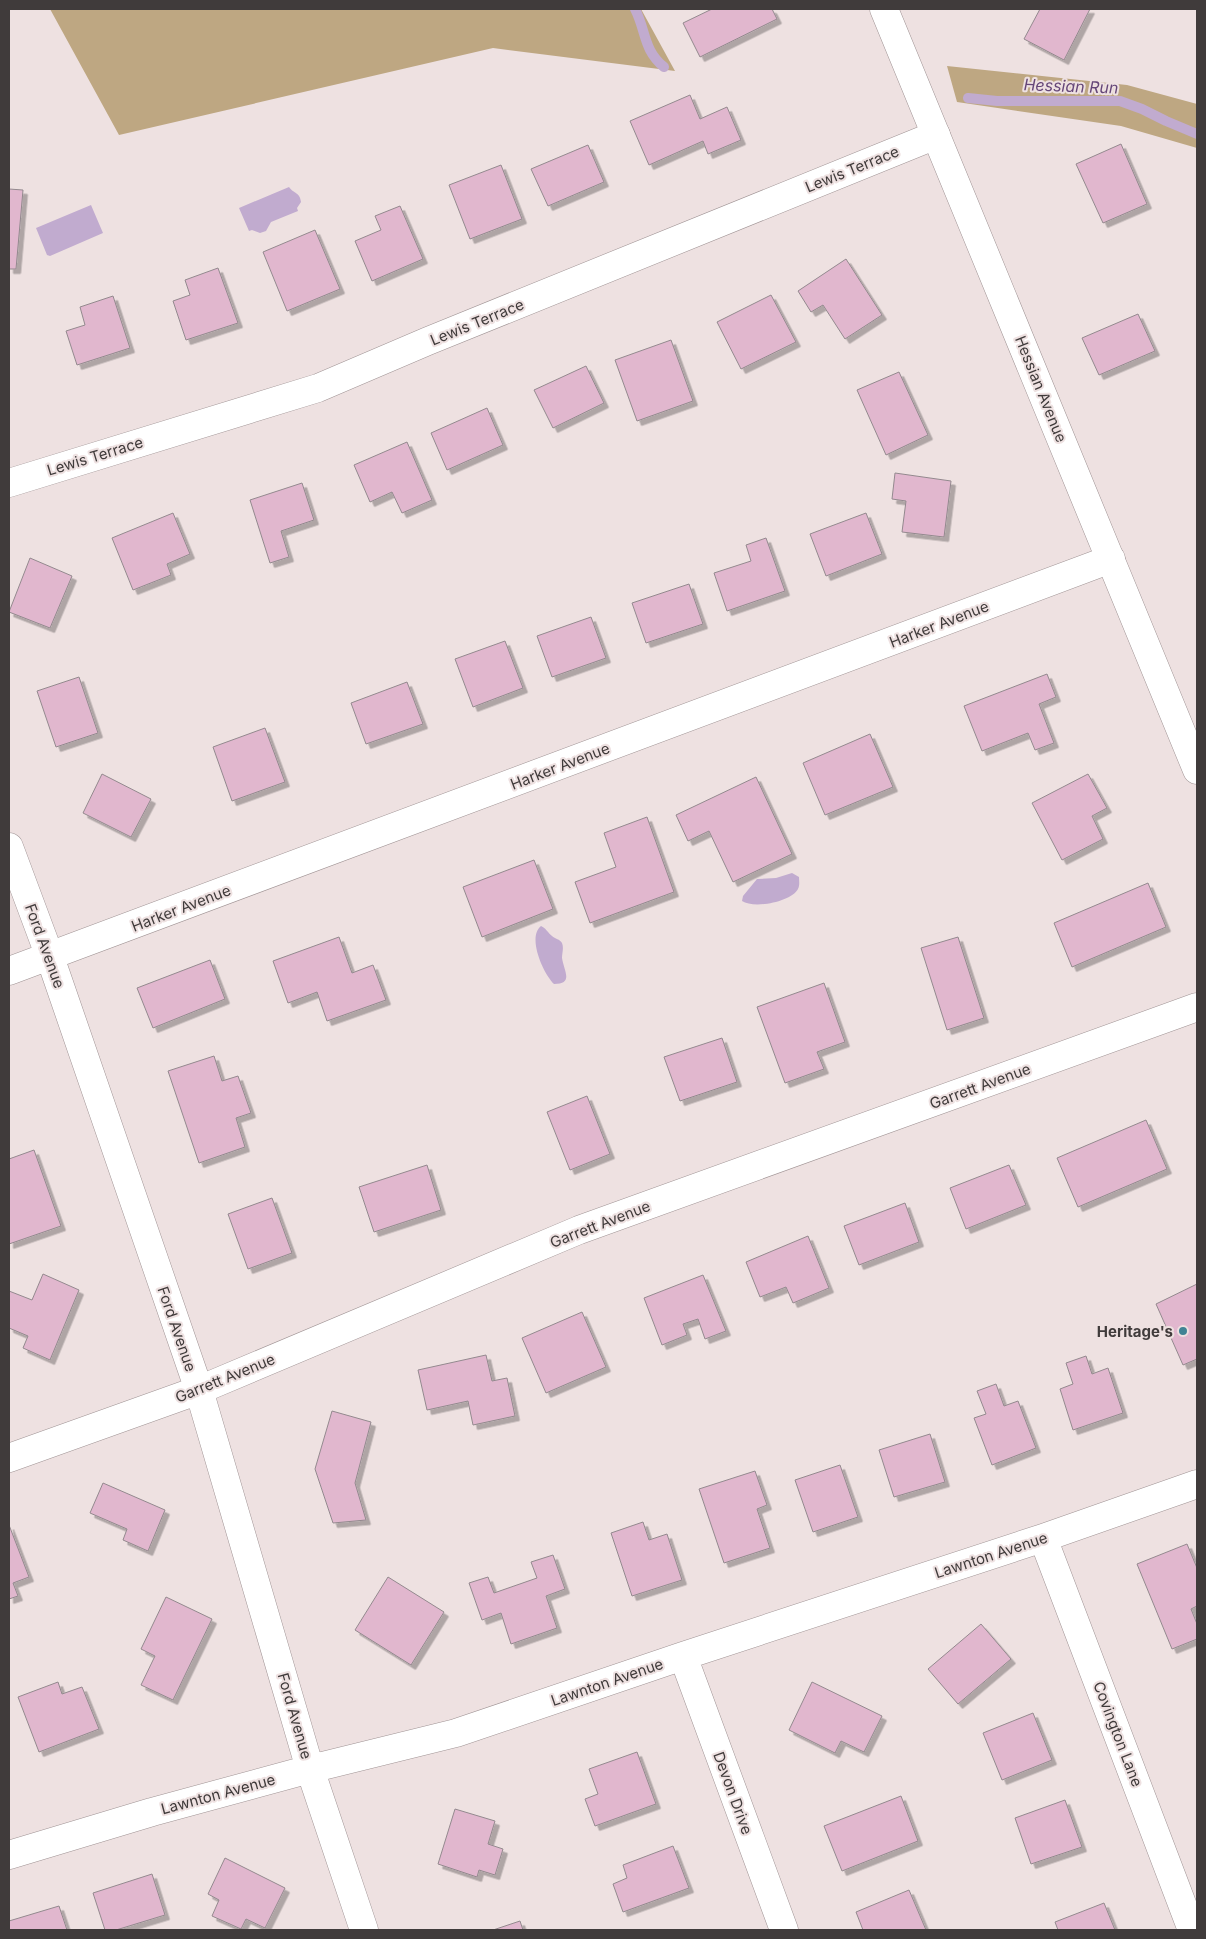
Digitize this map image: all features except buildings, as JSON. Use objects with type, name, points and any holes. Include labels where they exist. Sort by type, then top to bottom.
[{"type":"street","name":"Hessian Avenue","points":[[884,9],[1197,770]]},
{"type":"street","name":"Lewis Terrace","points":[[9,483],[318,388],[936,135]]},
{"type":"street","name":"Harker Avenue","points":[[9,971],[1110,559]]},
{"type":"street","name":"Ford Avenue","points":[[9,848],[50,957],[199,1390],[310,1769],[364,1930]]},
{"type":"street","name":"Garrett Avenue","points":[[9,1458],[199,1390],[580,1230],[1197,1007]]},
{"type":"street","name":"Lawnton Avenue","points":[[9,1855],[152,1812],[310,1769],[456,1733],[683,1656],[1044,1538],[1197,1484]]},
{"type":"street","name":"Covington Lane","points":[[1044,1538],[1192,1930]]},
{"type":"street","name":"Devon Drive","points":[[683,1656],[784,1930]]},
{"type":"shaded area","points":[[50,9],[641,9],[675,71],[493,48],[119,135]]},
{"type":"shaded area","points":[[947,66],[1127,85],[1197,104],[1197,148],[1121,126],[957,102]]},
{"type":"shaded area","points":[[289,187],[300,199],[298,211],[271,222],[266,231],[260,233],[252,230],[249,231],[239,208]]},
{"type":"shaded area","points":[[91,205],[103,233],[50,256],[47,255],[36,228]]},
{"type":"shaded area","points":[[792,873],[799,877],[799,886],[794,894],[772,903],[755,904],[742,901],[743,896],[757,879],[776,878]]},
{"type":"shaded area","points":[[541,926],[562,943],[562,958],[566,976],[564,982],[554,984],[541,964],[536,946],[536,938],[537,931]]},
{"type":"waterway","name":"Hessian Run","points":[[635,9],[648,47],[664,67]]},
{"type":"waterway","name":"Hessian Run","points":[[968,98],[997,101],[1120,101],[1197,134]]},
{"type":"place","name":"Heritage's","points":[[1183,1331]]}]
